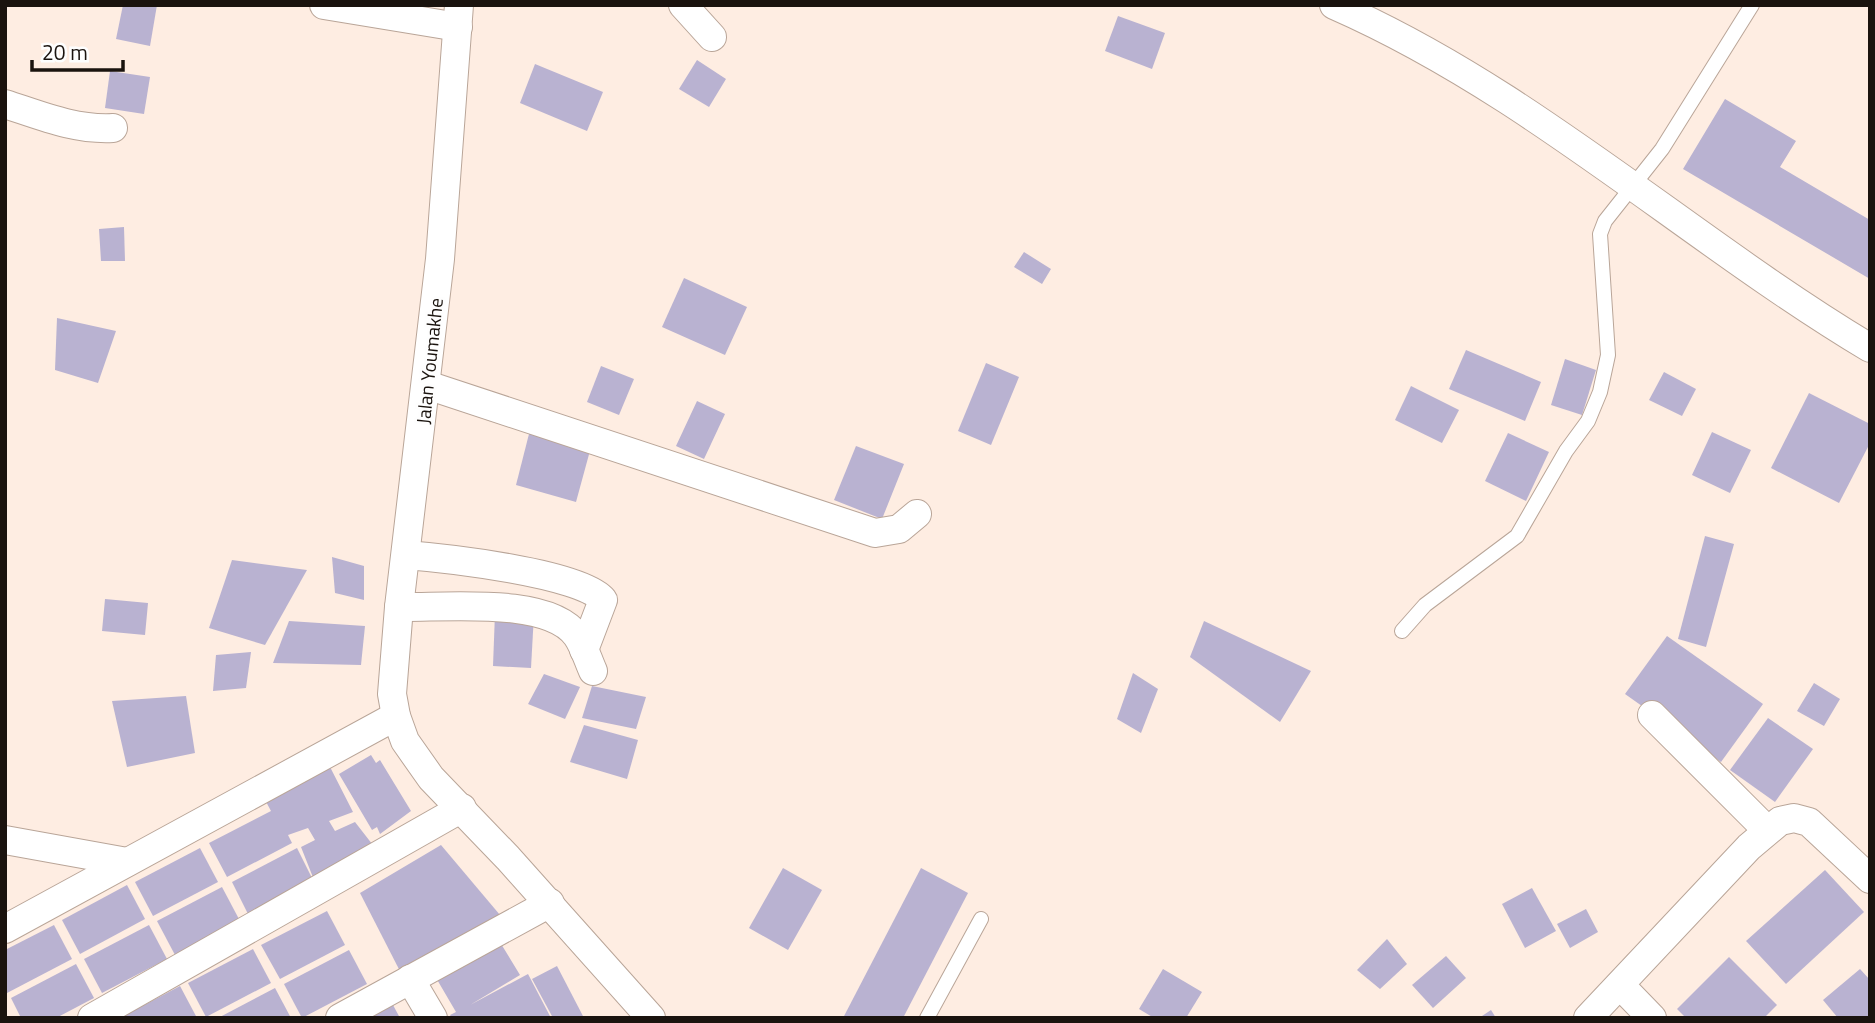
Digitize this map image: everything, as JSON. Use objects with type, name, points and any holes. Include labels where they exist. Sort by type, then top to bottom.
[{"type":"street","points":[[324,5],[458,16]]},
{"type":"street","points":[[683,5],[712,37]]},
{"type":"street","points":[[1334,5],[1408,42],[1491,91],[1633,184],[1783,293],[1870,348]]},
{"type":"street","name":"Jalan Youmakhe","points":[[458,16],[427,385],[399,607],[392,694],[396,716],[405,741],[431,778],[550,903],[651,1018]]},
{"type":"street","points":[[5,104],[69,125],[90,129],[113,128]]},
{"type":"street","points":[[427,385],[875,533],[899,529],[917,514]]},
{"type":"street","points":[[399,607],[522,609],[543,613],[564,623],[577,636],[589,660],[602,609],[603,600],[598,594],[560,580],[465,561],[406,555]]},
{"type":"street","points":[[1652,715],[1767,830]]},
{"type":"street","points":[[5,929],[396,716]]},
{"type":"street","points":[[92,1018],[462,808]]},
{"type":"street","points":[[1588,1018],[1767,830],[1780,821],[1794,818],[1809,822],[1870,879]]},
{"type":"street","points":[[5,840],[127,862]]},
{"type":"street","points":[[340,1018],[550,903]]},
{"type":"street","points":[[410,979],[433,1018]]},
{"type":"street","points":[[1620,985],[1651,1018]]},
{"type":"lane","points":[[1402,631],[1425,605],[1517,536],[1566,451],[1588,421],[1600,392],[1608,355],[1600,234],[1605,221],[1685,116],[1752,5]]},
{"type":"lane","points":[[927,1018],[981,919]]},
{"type":"building","points":[[123,5],[157,5],[150,46],[116,39]]},
{"type":"building","points":[[1118,16],[1165,33],[1152,69],[1105,51]]},
{"type":"building","points":[[697,60],[726,79],[709,107],[679,89]]},
{"type":"building","points":[[535,64],[603,92],[587,131],[520,103]]},
{"type":"building","points":[[110,71],[150,77],[144,114],[105,108]]},
{"type":"building","points":[[1725,99],[1796,141],[1780,167],[1870,220],[1870,279],[1683,169]]},
{"type":"building","points":[[124,227],[125,261],[101,261],[99,229]]},
{"type":"building","points":[[1024,252],[1051,269],[1042,284],[1014,267]]},
{"type":"building","points":[[684,278],[747,307],[725,355],[662,327]]},
{"type":"building","points":[[57,318],[116,331],[98,383],[55,370]]},
{"type":"building","points":[[1466,350],[1541,382],[1525,421],[1449,389]]},
{"type":"building","points":[[1565,359],[1596,370],[1582,415],[1551,405]]},
{"type":"building","points":[[986,363],[1019,377],[991,445],[958,431]]},
{"type":"building","points":[[601,366],[634,379],[619,415],[587,402]]},
{"type":"building","points":[[1664,372],[1696,389],[1682,416],[1649,400]]},
{"type":"building","points":[[1411,386],[1459,410],[1442,443],[1395,420]]},
{"type":"building","points":[[1809,393],[1870,424],[1870,443],[1839,503],[1771,468]]},
{"type":"building","points":[[697,401],[725,414],[704,459],[676,446]]},
{"type":"building","points":[[530,430],[591,447],[576,502],[516,485]]},
{"type":"building","points":[[1712,432],[1751,450],[1730,493],[1692,475]]},
{"type":"building","points":[[1508,433],[1549,452],[1526,501],[1485,481]]},
{"type":"building","points":[[856,446],[904,464],[882,519],[834,500]]},
{"type":"building","points":[[1705,536],[1734,544],[1706,647],[1678,639]]},
{"type":"building","points":[[332,557],[364,566],[364,600],[335,593]]},
{"type":"building","points":[[232,560],[307,570],[265,645],[209,628]]},
{"type":"building","points":[[105,599],[148,603],[145,635],[102,631]]},
{"type":"building","points":[[495,613],[534,614],[531,668],[493,666]]},
{"type":"building","points":[[289,621],[365,626],[361,665],[273,663]]},
{"type":"building","points":[[1204,621],[1311,671],[1280,722],[1190,657]]},
{"type":"building","points":[[1667,636],[1763,704],[1721,762],[1625,694]]},
{"type":"building","points":[[251,652],[246,688],[213,691],[216,655]]},
{"type":"building","points":[[1133,673],[1158,689],[1141,733],[1117,719]]},
{"type":"building","points":[[544,674],[580,687],[565,719],[528,704]]},
{"type":"building","points":[[1814,683],[1840,699],[1824,726],[1797,711]]},
{"type":"building","points":[[592,686],[646,697],[636,729],[582,718]]},
{"type":"building","points":[[186,696],[195,753],[127,767],[112,701]]},
{"type":"building","points":[[1768,718],[1813,749],[1775,802],[1730,770]]},
{"type":"building","points":[[584,725],[638,740],[627,779],[570,762]]},
{"type":"building","points":[[371,755],[376,763],[380,760],[411,811],[380,834],[377,827],[372,830],[339,774]]},
{"type":"building","points":[[328,763],[353,812],[329,821],[335,831],[355,822],[376,849],[316,885],[301,847],[315,840],[308,828],[288,835],[292,843],[227,877],[209,843],[271,811],[264,798]]},
{"type":"building","points":[[441,845],[500,915],[404,979],[360,893]]},
{"type":"building","points":[[200,848],[218,882],[153,916],[135,882]]},
{"type":"building","points":[[297,848],[314,882],[249,916],[232,882]]},
{"type":"building","points":[[783,868],[822,890],[788,950],[749,928]]},
{"type":"building","points":[[921,868],[968,893],[903,1018],[843,1018]]},
{"type":"building","points":[[1825,870],[1864,912],[1786,984],[1746,941]]},
{"type":"building","points":[[127,885],[145,919],[80,954],[62,920]]},
{"type":"building","points":[[222,887],[240,921],[175,955],[157,921]]},
{"type":"building","points":[[1532,888],[1556,931],[1525,948],[1502,904]]},
{"type":"building","points":[[1586,909],[1598,932],[1570,948],[1557,924]]},
{"type":"building","points":[[327,911],[345,945],[280,979],[261,945]]},
{"type":"building","points":[[54,925],[72,959],[7,993],[5,950]]},
{"type":"building","points":[[149,925],[167,959],[102,993],[84,959]]},
{"type":"building","points":[[495,934],[520,975],[470,1005],[528,974],[551,1018],[452,1018],[450,1015],[456,1012],[432,971]]},
{"type":"building","points":[[1387,939],[1407,964],[1380,989],[1357,970]]},
{"type":"building","points":[[253,949],[271,983],[206,1017],[188,983]]},
{"type":"building","points":[[349,950],[367,984],[302,1018],[284,984]]},
{"type":"building","points":[[1446,956],[1466,978],[1433,1008],[1412,985]]},
{"type":"building","points":[[1729,957],[1777,1005],[1764,1018],[1686,1018],[1677,1009]]},
{"type":"building","points":[[76,964],[94,998],[56,1018],[21,1018],[11,998]]},
{"type":"building","points":[[557,966],[584,1018],[553,1018],[532,979]]},
{"type":"building","points":[[1163,969],[1202,992],[1186,1018],[1154,1018],[1139,1009]]},
{"type":"building","points":[[1860,969],[1870,980],[1870,1015],[1866,1018],[1838,1018],[1823,1000]]},
{"type":"building","points":[[180,986],[197,1018],[120,1018]]},
{"type":"building","points":[[275,988],[291,1018],[218,1018]]},
{"type":"building","points":[[393,1005],[400,1018],[369,1018]]},
{"type":"building","points":[[1491,1010],[1496,1018],[1479,1018]]}]
